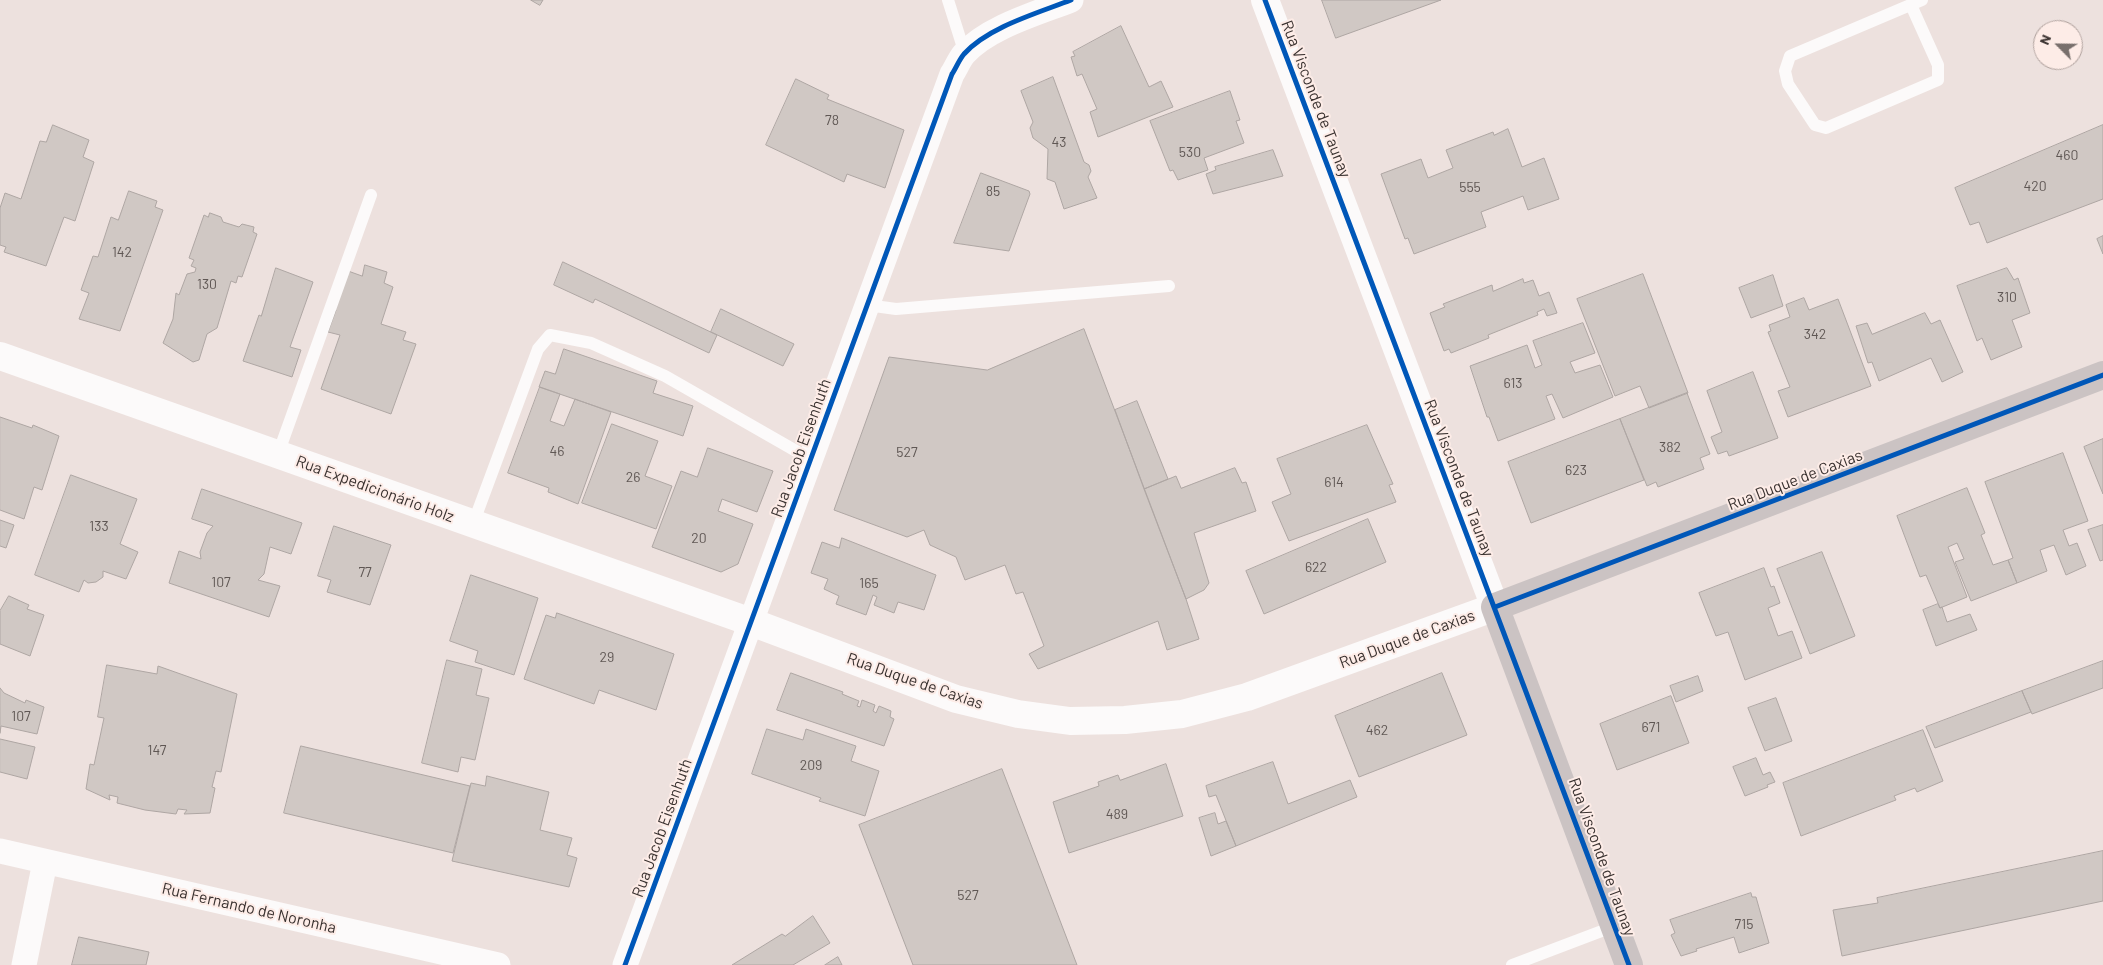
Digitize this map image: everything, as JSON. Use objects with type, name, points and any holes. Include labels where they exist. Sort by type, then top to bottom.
[{"type":"main road","name":"Rua Visconde de Taunay","points":[[1265,0],[1615,926],[1628,965]]},
{"type":"main road","name":"Rua Expedicionário Holz","points":[[0,356],[751,622]]},
{"type":"main road","name":"Rua Duque de Caxias","points":[[751,622],[956,699],[1018,714],[1070,721],[1125,720],[1182,714],[1247,697],[1495,607],[2103,375]]},
{"type":"street","name":"Rua Jacob Eisenhuth","points":[[625,965],[952,74],[964,54],[987,36],[1014,22],[1071,0]]},
{"type":"street","name":"Rua Fernando de Noronha","points":[[0,851],[498,965]]},
{"type":"street","points":[[24,965],[46,862]]},
{"type":"lane","points":[[948,0],[964,54]]},
{"type":"lane","points":[[1916,3],[1938,65],[1938,80],[1826,128],[1815,124],[1788,84],[1785,71],[1790,56],[1916,3]]},
{"type":"lane","points":[[278,454],[371,195]]},
{"type":"lane","points":[[867,305],[896,309],[1169,286]]},
{"type":"lane","points":[[473,524],[538,349],[550,335],[591,343],[665,376],[810,459]]},
{"type":"lane","points":[[1512,965],[1615,926]]},
{"type":"building","points":[[531,0],[543,0],[540,5]]},
{"type":"building","points":[[1322,0],[1441,0],[1336,38]]},
{"type":"building","points":[[1121,26],[1149,87],[1161,81],[1173,107],[1098,137],[1090,112],[1097,109],[1082,74],[1077,76],[1071,57],[1075,56],[1073,52]]},
{"type":"building","points":[[1053,77],[1084,162],[1089,165],[1091,171],[1088,177],[1097,198],[1064,209],[1055,182],[1047,179],[1048,149],[1033,138],[1030,128],[1033,122],[1021,91]]},
{"type":"building","points":[[796,79],[829,95],[827,99],[904,130],[885,188],[847,174],[844,182],[766,145]]},
{"type":"building","points":[[1230,91],[1240,120],[1236,121],[1244,143],[1204,158],[1208,170],[1178,180],[1173,170],[1170,171],[1150,121]]},
{"type":"building","points":[[53,125],[89,140],[83,157],[94,162],[75,221],[64,217],[46,266],[4,252],[6,247],[0,245],[0,208],[5,193],[21,199],[40,141],[46,142]]},
{"type":"building","points":[[2103,125],[2103,199],[1987,243],[1979,222],[1970,225],[1955,188]]},
{"type":"building","points":[[1508,129],[1522,167],[1544,158],[1559,199],[1528,210],[1523,196],[1481,212],[1486,227],[1414,254],[1408,238],[1405,239],[1381,174],[1421,159],[1428,178],[1453,168],[1446,150],[1493,132],[1494,135]]},
{"type":"building","points":[[1273,150],[1283,176],[1213,194],[1206,174],[1216,170],[1215,167]]},
{"type":"building","points":[[981,173],[1029,191],[1030,194],[1009,251],[954,243]]},
{"type":"building","points":[[129,191],[157,201],[155,207],[163,210],[120,331],[79,319],[89,293],[81,290],[93,256],[98,257],[111,217],[118,220]]},
{"type":"building","points":[[210,213],[221,217],[223,222],[239,227],[242,224],[254,227],[253,232],[257,234],[242,277],[238,276],[236,283],[231,281],[217,328],[207,334],[199,360],[193,362],[163,343],[173,319],[176,293],[179,295],[187,274],[195,272],[196,268],[191,266],[194,260],[189,258],[204,215],[208,217]]},
{"type":"building","points":[[2103,236],[2103,254],[2097,239]]},
{"type":"building","points":[[563,262],[717,335],[709,353],[595,299],[593,303],[554,285]]},
{"type":"building","points":[[365,265],[387,272],[384,283],[393,287],[381,324],[406,332],[403,340],[416,344],[391,414],[321,389],[340,335],[328,332],[336,310],[334,310],[348,271],[362,276]]},
{"type":"building","points":[[276,268],[313,282],[290,347],[301,350],[292,377],[243,361],[259,315],[261,316]]},
{"type":"building","points":[[2007,268],[2014,280],[2018,278],[2030,313],[2012,320],[2022,347],[1991,360],[1982,338],[1977,341],[1957,286]]},
{"type":"building","points":[[1643,274],[1688,393],[1649,408],[1640,386],[1615,396],[1577,299]]},
{"type":"building","points":[[1773,275],[1783,306],[1751,318],[1739,288]]},
{"type":"building","points":[[1523,279],[1524,283],[1533,280],[1539,296],[1549,292],[1557,313],[1547,316],[1544,309],[1537,312],[1538,315],[1488,335],[1489,338],[1451,353],[1449,349],[1444,351],[1430,313],[1445,307],[1443,304],[1492,285],[1493,291]]},
{"type":"building","points":[[1804,298],[1809,310],[1838,299],[1871,386],[1788,417],[1778,391],[1790,387],[1768,332],[1771,331],[1769,325],[1790,317],[1786,305]]},
{"type":"building","points":[[721,309],[794,344],[783,366],[711,332]]},
{"type":"building","points":[[1925,313],[1931,324],[1940,320],[1963,372],[1942,382],[1931,358],[1879,381],[1872,362],[1868,363],[1856,326],[1867,323],[1872,334]]},
{"type":"building","points":[[1583,323],[1595,353],[1570,362],[1575,373],[1600,365],[1613,397],[1563,418],[1552,394],[1546,396],[1555,419],[1498,441],[1489,417],[1487,417],[1470,366],[1527,345],[1535,368],[1542,365],[1533,341]]},
{"type":"building","points":[[1084,329],[1186,599],[1199,639],[1167,650],[1158,621],[1038,669],[1029,654],[1044,646],[1023,592],[1016,594],[1005,565],[965,580],[956,557],[930,545],[924,530],[907,537],[834,510],[889,357],[987,370]]},
{"type":"building","points":[[564,349],[657,381],[653,393],[693,406],[683,436],[539,387],[545,371],[555,374]]},
{"type":"building","points":[[1753,372],[1778,438],[1729,456],[1727,451],[1718,454],[1711,437],[1722,432],[1707,391]]},
{"type":"building","points":[[540,387],[560,394],[550,421],[564,426],[575,399],[611,412],[578,504],[548,492],[549,488],[508,473]]},
{"type":"building","points":[[1687,393],[1710,454],[1700,458],[1704,469],[1658,487],[1656,482],[1647,486],[1620,419]]},
{"type":"building","points":[[1137,401],[1168,479],[1144,489],[1115,410]]},
{"type":"building","points":[[0,417],[32,428],[33,425],[59,436],[42,490],[34,487],[24,519],[0,510]]},
{"type":"building","points":[[1620,419],[1644,480],[1531,523],[1508,462]]},
{"type":"building","points":[[612,424],[658,441],[645,476],[672,486],[656,529],[582,503]]},
{"type":"building","points":[[1367,425],[1393,484],[1389,485],[1396,502],[1289,541],[1272,502],[1291,494],[1277,459]]},
{"type":"building","points":[[2103,439],[2103,494],[2084,447]]},
{"type":"building","points":[[708,448],[773,471],[757,512],[722,499],[718,511],[753,524],[738,564],[721,572],[652,547],[681,471],[697,477]]},
{"type":"building","points":[[2063,453],[2088,521],[2063,530],[2069,546],[2077,543],[2086,566],[2066,575],[2054,545],[2040,550],[2047,571],[2017,583],[2008,560],[2013,558],[1985,482]]},
{"type":"building","points":[[1235,468],[1242,483],[1246,482],[1256,511],[1194,533],[1209,583],[1204,590],[1186,599],[1144,489],[1176,476],[1181,488]]},
{"type":"building","points":[[71,475],[137,499],[120,544],[138,552],[126,579],[103,571],[103,577],[96,582],[88,583],[84,580],[79,592],[35,575]]},
{"type":"building","points":[[1967,488],[1985,533],[1981,535],[1993,565],[2008,560],[2017,583],[1971,601],[1955,562],[1964,559],[1957,543],[1948,547],[1967,597],[1940,608],[1926,575],[1920,577],[1897,516]]},
{"type":"building","points":[[202,489],[302,523],[291,554],[270,547],[264,574],[258,580],[280,586],[269,617],[169,583],[179,551],[201,559],[200,552],[207,533],[213,526],[192,519]]},
{"type":"building","points":[[1368,519],[1386,562],[1264,614],[1246,571]]},
{"type":"building","points":[[0,520],[14,525],[6,548],[0,546]]},
{"type":"building","points":[[2103,525],[2103,560],[2100,561],[2088,530]]},
{"type":"building","points":[[334,526],[391,545],[370,605],[327,592],[331,580],[318,576]]},
{"type":"building","points":[[842,538],[936,575],[924,610],[898,602],[894,613],[874,605],[877,597],[873,595],[866,615],[836,604],[839,596],[824,589],[828,579],[811,573],[822,542],[839,548]]},
{"type":"building","points":[[1822,552],[1855,636],[1810,654],[1777,569]]},
{"type":"building","points":[[1764,568],[1771,587],[1774,586],[1780,603],[1768,608],[1778,636],[1792,631],[1802,658],[1745,680],[1728,632],[1716,636],[1699,593]]},
{"type":"building","points":[[471,575],[538,598],[514,675],[475,662],[478,651],[450,641]]},
{"type":"building","points":[[9,596],[29,605],[27,609],[44,615],[30,656],[0,644],[0,611]]},
{"type":"building","points":[[1938,604],[1940,608],[1942,607],[1947,622],[1970,614],[1977,630],[1936,646],[1923,610]]},
{"type":"building","points":[[557,613],[674,654],[656,710],[599,690],[594,704],[524,679],[546,615],[555,618]]},
{"type":"building","points":[[447,660],[482,669],[476,695],[489,698],[475,760],[461,757],[458,772],[422,763]]},
{"type":"building","points":[[2103,661],[2103,688],[2032,714],[2022,691]]},
{"type":"building","points":[[107,665],[157,674],[158,666],[237,694],[221,772],[216,771],[212,787],[215,788],[210,813],[184,814],[187,810],[178,809],[176,814],[145,810],[117,803],[118,797],[109,795],[110,800],[86,789],[90,764],[94,765],[104,718],[98,717]]},
{"type":"building","points":[[791,673],[843,692],[842,694],[859,701],[857,706],[860,707],[862,700],[875,705],[873,711],[876,713],[879,706],[891,711],[890,717],[894,719],[884,746],[777,710]]},
{"type":"building","points":[[1442,673],[1467,735],[1359,777],[1335,716]]},
{"type":"building","points":[[1698,676],[1703,691],[1676,702],[1670,686]]},
{"type":"building","points":[[0,688],[4,693],[25,703],[26,700],[44,707],[37,734],[1,726],[0,733]]},
{"type":"building","points":[[2022,691],[2031,712],[1935,748],[1926,727]]},
{"type":"building","points":[[1671,696],[1689,743],[1617,770],[1600,724]]},
{"type":"building","points":[[1776,698],[1792,741],[1765,751],[1748,708]]},
{"type":"building","points":[[767,729],[803,740],[806,729],[856,746],[851,761],[879,771],[865,816],[819,801],[821,798],[752,774]]},
{"type":"building","points":[[1923,730],[1943,781],[1917,792],[1915,788],[1894,796],[1896,800],[1801,836],[1783,783]]},
{"type":"building","points":[[0,739],[35,747],[27,779],[0,772]]},
{"type":"building","points":[[301,746],[470,786],[453,853],[284,813]]},
{"type":"building","points":[[1756,758],[1763,775],[1770,772],[1775,782],[1767,785],[1768,787],[1745,796],[1733,767]]},
{"type":"building","points":[[1273,762],[1288,804],[1350,780],[1357,797],[1236,846],[1216,795],[1209,797],[1206,786]]},
{"type":"building","points":[[1166,764],[1183,816],[1069,853],[1053,802],[1099,786],[1098,782],[1118,775],[1120,780]]},
{"type":"building","points":[[1002,769],[1077,965],[913,965],[859,825]]},
{"type":"building","points":[[487,776],[549,792],[540,830],[572,838],[567,855],[577,858],[569,887],[452,861],[471,783],[485,786]]},
{"type":"building","points":[[1215,813],[1218,824],[1226,821],[1236,846],[1211,856],[1199,818]]},
{"type":"building","points":[[2103,851],[2103,901],[1842,956],[1833,910],[1878,903],[1877,898]]},
{"type":"building","points":[[1751,893],[1752,897],[1756,897],[1769,943],[1739,953],[1734,937],[1696,949],[1697,951],[1681,956],[1671,935],[1675,933],[1670,920]]},
{"type":"building","points":[[813,916],[830,943],[793,965],[732,965],[782,934],[785,936]]},
{"type":"building","points":[[79,937],[149,952],[146,965],[72,965]]},
{"type":"building","points":[[838,957],[842,965],[825,965]]},
{"type":"cycle path","points":[[625,965],[952,74],[964,54],[986,36],[1014,22],[1071,0]]},
{"type":"cycle path","points":[[1265,0],[1629,965]]},
{"type":"cycle path","points":[[1495,607],[2103,375]]}]
